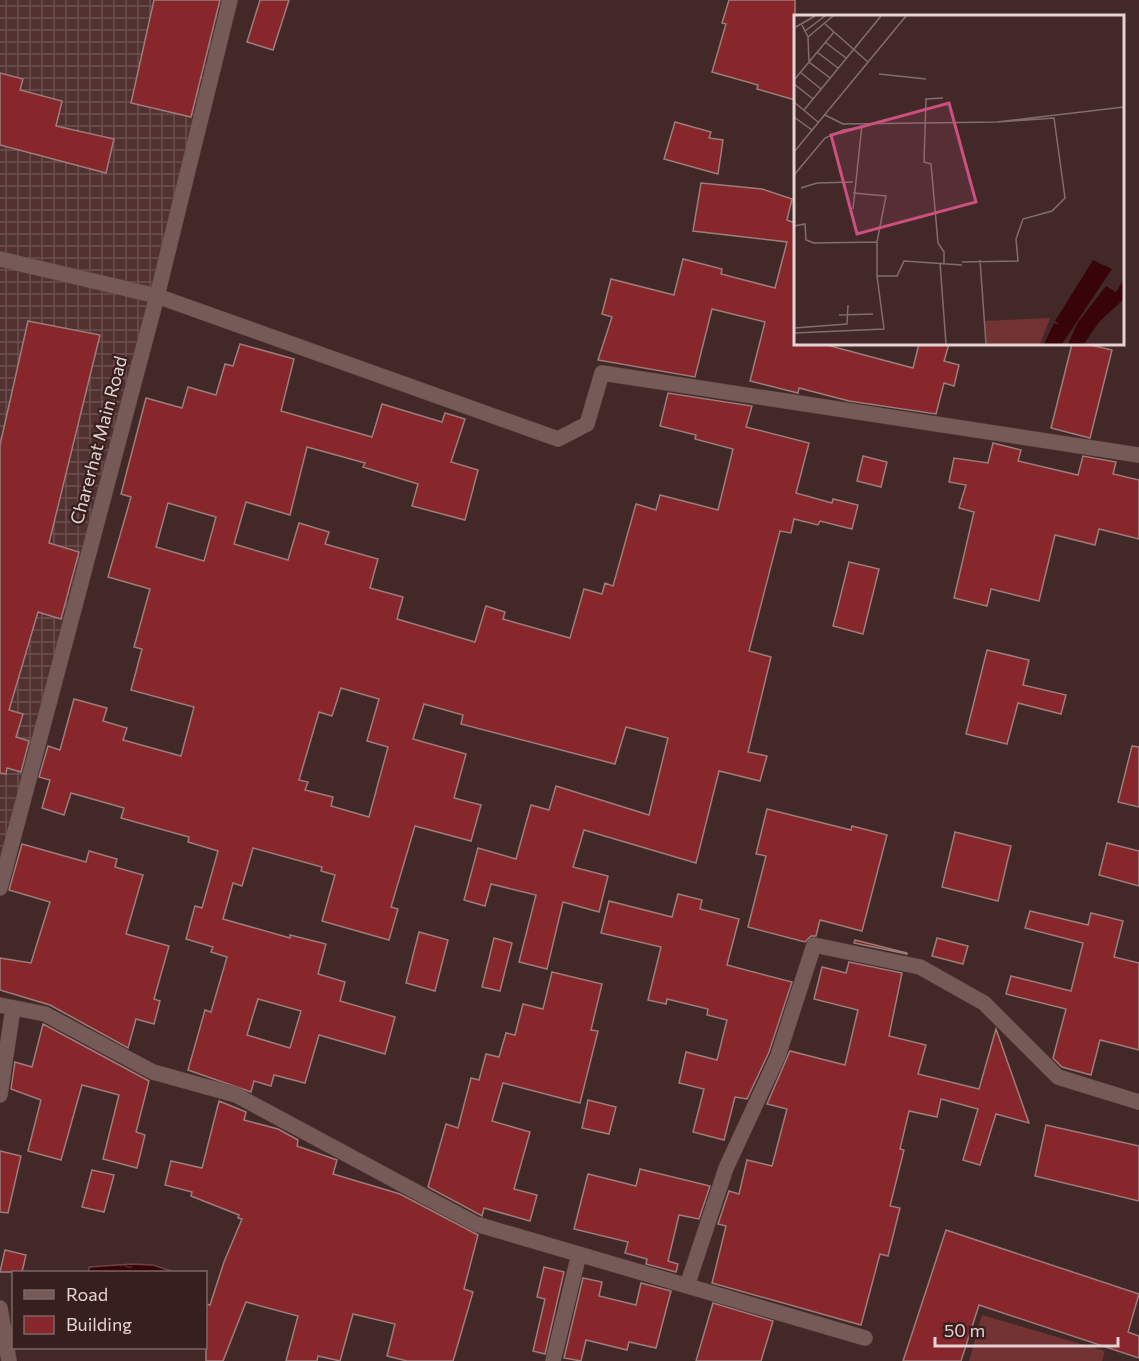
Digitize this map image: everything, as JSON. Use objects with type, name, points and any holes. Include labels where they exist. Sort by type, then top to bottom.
[{"type":"street","name":"Charerhat Main Road","points":[[0,888],[158,296],[230,0]]},
{"type":"street","points":[[0,259],[158,296],[558,439],[587,424],[602,374],[1139,455]]},
{"type":"street","points":[[687,1286],[726,1168],[778,1056],[814,945],[920,967],[984,1003],[1058,1077],[1139,1102]]},
{"type":"street","points":[[0,1095],[7,1006],[45,1014],[153,1072],[236,1095],[477,1224],[865,1338]]},
{"type":"street","points":[[553,1361],[579,1254]]},
{"type":"street","points":[[0,1308],[9,1361]]},
{"type":"shaded area","points":[[0,0],[230,0],[0,889]]},
{"type":"shaded area","points":[[982,1315],[1105,1351],[1102,1361],[969,1361]]},
{"type":"water","points":[[153,1265],[171,1271],[89,1271],[89,1267]]},
{"type":"building","points":[[154,0],[220,0],[191,117],[131,103]]},
{"type":"building","points":[[260,0],[289,0],[273,50],[247,42]]},
{"type":"building","points":[[729,0],[795,0],[794,100],[757,89],[758,85],[712,72],[726,24],[722,23]]},
{"type":"building","points":[[0,73],[23,79],[20,90],[62,101],[56,126],[114,139],[106,173],[0,145]]},
{"type":"building","points":[[675,122],[711,132],[709,138],[723,140],[718,174],[664,159]]},
{"type":"building","points":[[701,183],[762,189],[792,199],[787,220],[794,223],[794,345],[827,345],[913,368],[919,345],[949,345],[944,361],[959,365],[954,386],[944,383],[936,414],[849,401],[799,388],[798,393],[750,381],[765,322],[712,309],[695,377],[598,360],[612,317],[602,314],[611,279],[674,295],[683,259],[722,269],[721,274],[775,288],[787,242],[693,231]]},
{"type":"building","points":[[28,321],[100,335],[49,543],[79,552],[61,619],[38,612],[9,710],[23,714],[16,737],[29,741],[21,772],[7,768],[6,774],[0,773],[0,445]]},
{"type":"building","points":[[240,344],[294,359],[281,411],[372,437],[382,404],[442,422],[445,413],[465,419],[451,462],[478,470],[465,520],[412,506],[418,484],[363,467],[365,463],[307,447],[290,515],[246,502],[234,544],[288,560],[299,523],[329,532],[325,544],[378,559],[370,588],[403,597],[397,619],[475,642],[486,606],[505,612],[503,619],[570,638],[584,589],[602,594],[605,583],[613,586],[636,504],[656,510],[660,495],[718,510],[733,449],[695,439],[696,435],[660,426],[668,393],[752,406],[746,427],[809,443],[796,493],[832,503],[833,499],[858,505],[852,529],[820,521],[818,525],[794,519],[791,533],[780,531],[749,651],[771,657],[748,752],[767,756],[760,781],[719,771],[696,863],[584,830],[573,867],[608,876],[599,912],[563,902],[547,969],[519,962],[536,895],[491,884],[485,906],[464,900],[478,848],[516,859],[531,805],[549,810],[556,786],[649,815],[668,738],[626,727],[615,764],[461,724],[463,715],[424,704],[413,739],[466,754],[454,798],[481,805],[471,841],[415,826],[391,907],[398,909],[389,940],[322,921],[335,875],[321,871],[322,867],[253,848],[242,886],[233,883],[223,919],[290,938],[290,935],[326,944],[318,974],[345,982],[340,1001],[395,1017],[385,1054],[319,1035],[305,1083],[274,1075],[271,1086],[254,1081],[251,1092],[188,1070],[205,1010],[211,1012],[227,957],[211,952],[213,947],[186,939],[195,906],[202,908],[218,851],[188,842],[189,837],[121,818],[124,808],[71,793],[64,815],[42,808],[50,780],[39,777],[48,746],[60,750],[74,699],[107,708],[103,721],[127,728],[123,740],[181,756],[194,707],[131,690],[142,649],[134,647],[150,589],[108,577],[131,497],[121,494],[146,398],[182,408],[188,387],[216,395],[225,364],[233,366]],"holes":[[[168,503],[216,517],[204,561],[156,547]],[[341,688],[379,699],[367,741],[388,747],[369,817],[331,806],[333,797],[305,790],[308,782],[299,780],[319,712],[332,716]],[[258,999],[301,1011],[290,1048],[247,1035]]]},
{"type":"building","points":[[1072,345],[1090,345],[1112,350],[1090,438],[1051,428]]},
{"type":"building","points":[[993,443],[1021,450],[1018,461],[1078,475],[1083,456],[1116,462],[1113,474],[1139,480],[1139,539],[1099,529],[1095,545],[1055,535],[1039,601],[991,589],[987,606],[954,598],[974,512],[959,508],[966,485],[949,482],[954,458],[988,463]]},
{"type":"building","points":[[863,456],[887,462],[881,487],[857,481]]},
{"type":"building","points":[[849,562],[879,569],[863,634],[833,626]]},
{"type":"building","points":[[987,650],[1029,660],[1023,685],[1066,695],[1061,714],[1018,703],[1007,744],[966,734]]},
{"type":"building","points":[[1132,746],[1139,747],[1139,807],[1118,802]]},
{"type":"building","points":[[767,809],[851,830],[852,826],[887,835],[862,931],[820,920],[816,936],[811,936],[805,942],[748,927],[766,856],[756,854]]},
{"type":"building","points":[[955,832],[1011,846],[998,901],[942,887]]},
{"type":"building","points":[[1107,843],[1139,851],[1139,886],[1099,875]]},
{"type":"building","points":[[22,844],[86,862],[89,851],[117,859],[115,867],[143,875],[126,934],[169,946],[154,999],[160,1001],[154,1024],[136,1019],[128,1048],[50,1005],[0,990],[0,958],[31,963],[50,902],[9,890]]},
{"type":"building","points":[[678,894],[702,900],[700,909],[739,919],[727,965],[792,982],[769,1052],[747,1099],[735,1097],[724,1140],[693,1132],[704,1089],[679,1083],[686,1052],[717,1060],[727,1020],[707,1015],[708,1009],[667,999],[666,1004],[648,1000],[661,947],[601,933],[609,901],[672,917]]},
{"type":"building","points":[[1030,911],[1088,925],[1091,913],[1123,921],[1114,957],[1139,963],[1139,1050],[1100,1040],[1091,1075],[1062,1067],[1053,1058],[1066,1009],[1006,994],[1011,976],[1071,991],[1083,943],[1025,928]]},
{"type":"building","points":[[419,932],[448,940],[435,991],[406,983]]},
{"type":"building","points":[[494,938],[512,943],[500,991],[482,987]]},
{"type":"building","points":[[937,938],[968,946],[963,964],[932,956]]},
{"type":"building","points":[[855,940],[907,953],[907,954],[854,943]]},
{"type":"building","points":[[849,962],[902,973],[889,1036],[926,1045],[918,1074],[979,1089],[996,1029],[1029,1123],[996,1114],[980,1165],[963,1160],[978,1109],[941,1099],[937,1117],[909,1111],[900,1149],[904,1150],[890,1206],[900,1208],[888,1256],[880,1254],[861,1325],[712,1283],[726,1226],[718,1224],[729,1191],[739,1194],[747,1160],[772,1166],[787,1109],[767,1104],[790,1051],[845,1065],[858,1010],[814,999],[822,967],[846,973]]},
{"type":"building","points":[[552,972],[602,984],[591,1030],[598,1031],[580,1103],[503,1083],[492,1121],[530,1132],[514,1189],[537,1195],[530,1221],[484,1208],[482,1216],[428,1187],[446,1124],[458,1128],[471,1078],[479,1080],[486,1054],[499,1057],[506,1033],[515,1035],[523,1004],[543,1009]]},
{"type":"building","points":[[43,1024],[149,1081],[136,1132],[145,1135],[137,1168],[103,1159],[119,1095],[82,1085],[61,1160],[28,1151],[41,1100],[11,1089],[15,1062],[32,1067]]},
{"type":"building","points":[[588,1100],[616,1107],[609,1134],[582,1128]]},
{"type":"building","points":[[219,1101],[246,1112],[244,1120],[278,1129],[298,1140],[297,1146],[337,1160],[333,1174],[400,1194],[478,1235],[464,1289],[473,1292],[453,1361],[407,1361],[387,1356],[395,1324],[353,1314],[340,1361],[318,1356],[317,1361],[286,1361],[298,1316],[246,1302],[223,1361],[206,1361],[207,1304],[210,1305],[224,1262],[242,1219],[238,1218],[239,1215],[191,1196],[192,1192],[165,1185],[171,1161],[202,1168]]},
{"type":"building","points":[[1046,1125],[1139,1146],[1139,1201],[1035,1176]]},
{"type":"building","points":[[0,1151],[21,1156],[8,1213],[0,1212]]},
{"type":"building","points":[[640,1169],[710,1186],[699,1219],[679,1215],[668,1261],[678,1264],[676,1272],[646,1264],[647,1259],[625,1253],[628,1242],[574,1229],[588,1174],[636,1186]]},
{"type":"building","points":[[92,1170],[114,1175],[104,1212],[82,1207]]},
{"type":"building","points":[[946,1230],[1139,1294],[1128,1332],[1139,1336],[1139,1358],[979,1305],[961,1361],[903,1361]]},
{"type":"building","points":[[5,1250],[26,1255],[22,1271],[0,1272]]},
{"type":"building","points":[[544,1267],[564,1272],[545,1354],[533,1351],[545,1299],[537,1297]]},
{"type":"building","points":[[583,1278],[602,1282],[599,1296],[636,1305],[641,1283],[671,1291],[656,1348],[629,1342],[627,1350],[586,1340],[581,1361],[564,1358]]},
{"type":"building","points":[[713,1303],[773,1321],[761,1361],[696,1361]]}]
